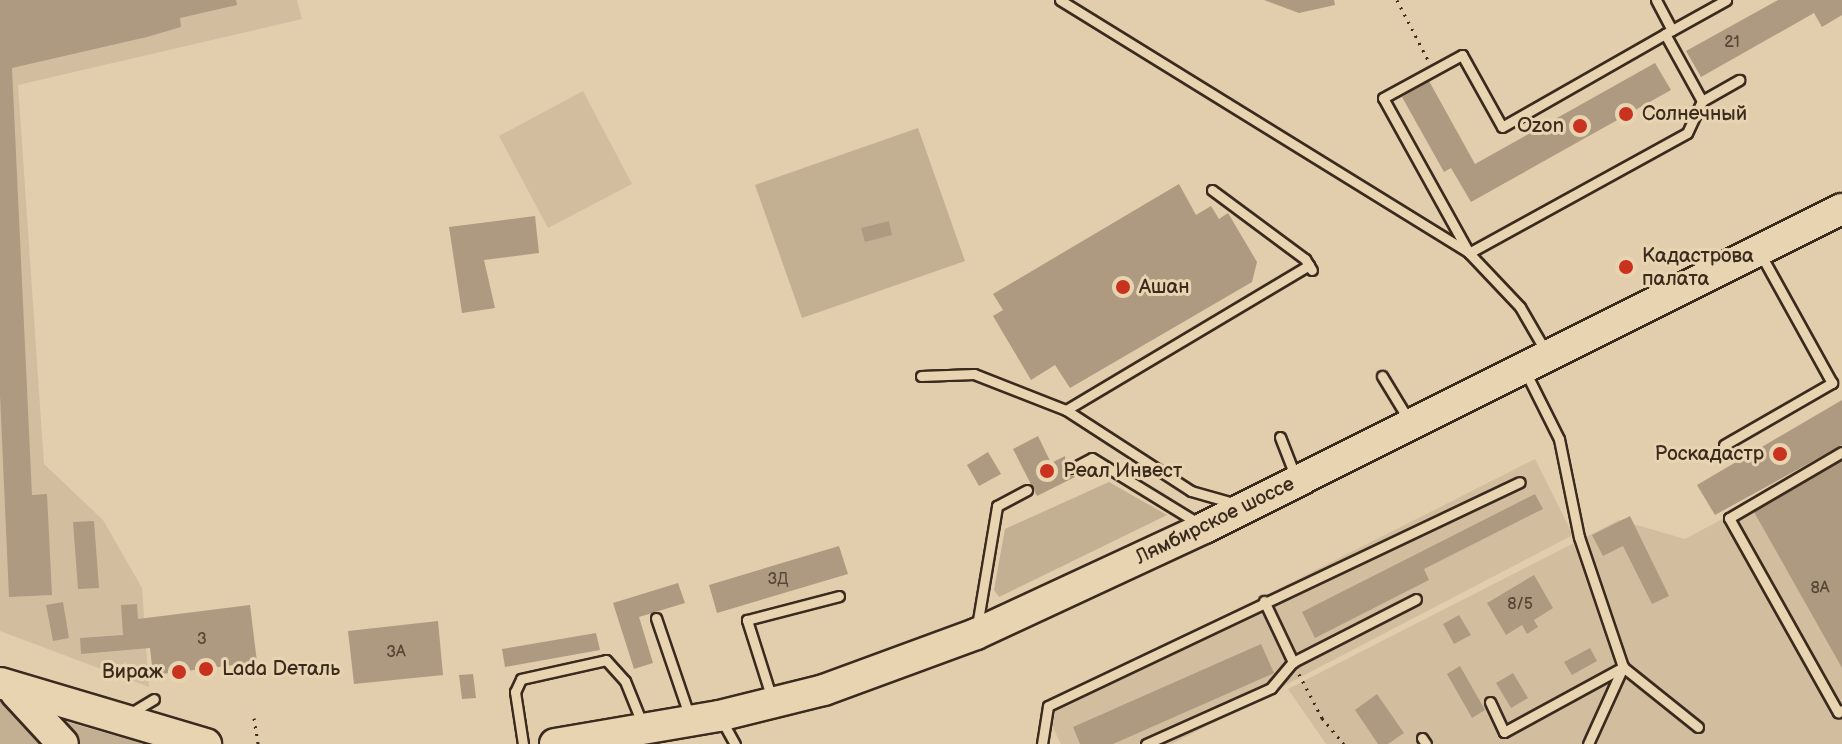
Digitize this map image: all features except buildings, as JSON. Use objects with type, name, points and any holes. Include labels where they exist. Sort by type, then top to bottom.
[{"type":"main road","name":"Лямбирское шоссе","points":[[555,744],[705,719],[773,702],[873,674],[976,634],[1204,528],[1410,422],[1842,209]]},
{"type":"main road","points":[[0,684],[206,744]]},
{"type":"main road","points":[[0,684],[35,709],[63,744]]},
{"type":"lane","points":[[1060,0],[1469,253]]},
{"type":"lane","points":[[1656,0],[1702,101]]},
{"type":"lane","points":[[1698,727],[1623,667],[1579,537],[1559,439],[1520,307],[1469,253],[1383,98],[1462,55],[1502,127],[1726,0]]},
{"type":"lane","points":[[1469,253],[1687,133],[1702,101],[1739,80]]},
{"type":"lane","points":[[1066,410],[1311,267],[1212,190]]},
{"type":"lane","points":[[1724,445],[1832,383],[1758,250]]},
{"type":"lane","points":[[921,376],[974,374],[1066,410],[1191,491],[1246,507]]},
{"type":"lane","points":[[1382,376],[1410,422]]},
{"type":"lane","points":[[1280,437],[1297,480]]},
{"type":"lane","points":[[1842,452],[1729,518],[1838,712],[1842,710]]},
{"type":"lane","points":[[1073,468],[1092,458],[1170,502],[1204,528]]},
{"type":"lane","points":[[1042,744],[1048,706],[1520,482]]},
{"type":"lane","points":[[976,634],[997,506],[1027,490]]},
{"type":"lane","points":[[773,702],[747,620],[839,596]]},
{"type":"lane","points":[[1146,744],[1271,688],[1293,662],[1416,599]]},
{"type":"lane","points":[[1264,601],[1293,662]]},
{"type":"lane","points":[[656,618],[705,719],[735,744]]},
{"type":"lane","points":[[523,744],[515,692],[521,679],[606,660],[625,681],[644,730]]},
{"type":"lane","points":[[1490,702],[1504,732],[1623,667]]},
{"type":"lane","points":[[1588,744],[1623,667]]},
{"type":"lane","points":[[120,720],[154,699]]},
{"type":"path","points":[[1397,0],[1429,63]]},
{"type":"path","points":[[1293,662],[1322,718],[1344,744]]},
{"type":"path","points":[[254,718],[258,744]]},
{"type":"shaded area","points":[[0,0],[297,0],[302,19],[18,85],[44,464],[103,520],[142,588],[149,687],[0,631]]},
{"type":"shaded area","points":[[583,91],[632,184],[548,228],[499,136]]},
{"type":"shaded area","points":[[918,128],[965,261],[802,318],[755,185]]},
{"type":"shaded area","points":[[1842,455],[1842,744],[1326,744],[1288,689],[1619,520],[1685,539]]},
{"type":"shaded area","points":[[1535,459],[1573,535],[1172,744],[1061,744],[1043,708]]},
{"type":"shaded area","points":[[1109,482],[1167,515],[999,597],[994,590],[1005,529]]},
{"type":"shaded area","points":[[0,696],[49,744],[0,744]]},
{"type":"shaded area","points":[[67,722],[144,744],[79,744]]},
{"type":"place","name":"Солнечный","points":[[1626,114]]},
{"type":"place","name":"Ozon","points":[[1580,126]]},
{"type":"place","name":"Кадастрова палата","points":[[1626,267]]},
{"type":"place","name":"Ашан","points":[[1123,287]]},
{"type":"place","name":"Роскадастр","points":[[1780,454]]},
{"type":"place","name":"Реал Инвест","points":[[1047,471]]},
{"type":"place","name":"Lada Dеталь","points":[[206,669]]},
{"type":"place","name":"Вираж","points":[[179,672]]}]
